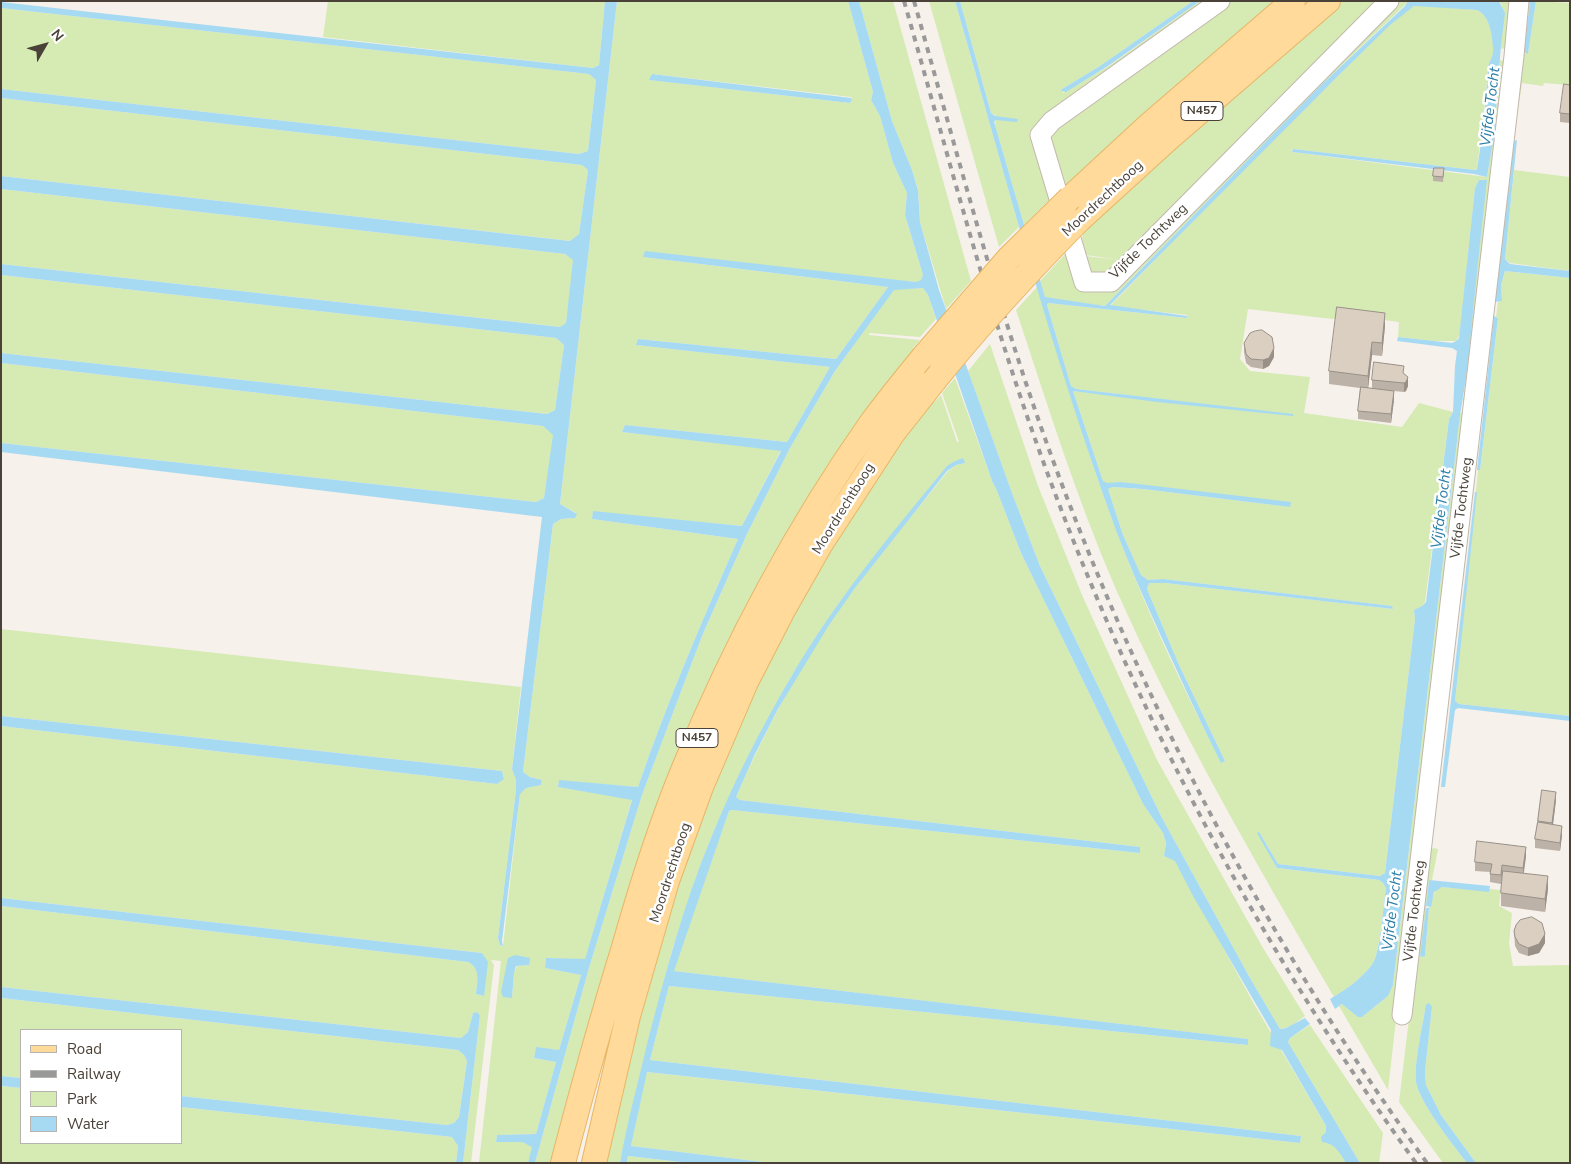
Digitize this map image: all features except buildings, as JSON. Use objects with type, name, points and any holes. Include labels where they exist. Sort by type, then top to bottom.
[{"type":"main road","name":"Moordrechtboog","points":[[563,1163],[606,1006],[646,872],[683,770],[727,670],[764,599],[803,530],[845,462],[874,420],[925,355],[1009,258],[1149,125],[1293,1]]},
{"type":"main road","name":"Moordrechtboog","points":[[594,1163],[628,1016],[667,881],[701,787],[746,682],[783,610],[836,521],[892,433],[968,338],[1019,281],[1077,222],[1168,139],[1328,1]]},
{"type":"street","name":"Vijfde Tochtweg","points":[[1220,1],[1052,122],[1040,135],[1084,282],[1111,282],[1389,1]]},
{"type":"street","name":"Vijfde Tochtweg","points":[[1402,1015],[1519,1]]},
{"type":"green space","points":[[328,1],[605,1],[599,65],[593,68],[323,37]]},
{"type":"green space","points":[[617,1],[848,1],[873,92],[871,100],[880,116],[893,163],[907,193],[905,215],[923,275],[921,280],[916,282],[643,257],[888,287],[836,359],[638,339],[637,345],[830,367],[787,442],[625,425],[622,432],[781,450],[742,526],[593,512],[592,519],[738,539],[673,693],[638,787],[559,781],[558,787],[632,799],[585,960],[546,958],[545,968],[581,975],[559,1050],[536,1048],[534,1058],[556,1062],[536,1134],[497,1135],[496,1142],[522,1142],[533,1147],[528,1163],[479,1163],[501,961],[491,960],[494,965],[471,1163],[463,1163],[480,1015],[477,1012],[473,1013],[468,1032],[461,1038],[1,987],[1,906],[468,962],[477,972],[476,994],[483,996],[482,953],[1,898],[1,726],[497,784],[504,778],[502,771],[1,716],[1,629],[521,687],[512,768],[516,780],[516,790],[498,938],[500,945],[503,946],[520,793],[526,788],[541,785],[542,780],[530,777],[523,772],[553,524],[561,519],[575,518],[576,513],[560,504]],"holes":[[[652,74],[851,97],[852,100],[850,103],[650,80]],[[508,958],[529,965],[517,966],[514,973],[512,997]]]},
{"type":"green space","points":[[859,1],[893,1],[971,281],[946,309],[920,222],[918,189],[892,121]]},
{"type":"green space","points":[[929,1],[955,1],[1019,227],[999,247]]},
{"type":"green space","points":[[960,1],[1193,1],[1100,66],[1062,89],[1063,93],[1109,66],[1200,1],[1211,1],[1047,114],[1036,124],[1033,133],[1052,197],[1024,225],[995,125],[996,116],[991,113]]},
{"type":"green space","points":[[1230,1],[1280,1],[1075,180],[1061,188],[1049,138],[1147,61]]},
{"type":"green space","points":[[1342,1],[1379,1],[1112,273],[1086,273],[1085,256],[1120,260],[1086,255],[1082,239],[1093,219],[1186,135]]},
{"type":"green space","points":[[1396,1],[1408,2],[1319,87],[1105,306],[1045,298],[1040,281],[1068,251],[1080,289],[1108,292]]},
{"type":"green space","points":[[1499,1],[1510,1],[1509,47],[1501,49],[1502,5]]},
{"type":"green space","points":[[1525,1],[1530,1],[1524,52],[1528,53],[1536,1],[1570,3],[1570,85],[1544,83],[1543,86],[1522,83],[1517,117],[1510,116]]},
{"type":"green space","points":[[1417,5],[1477,10],[1489,25],[1493,39],[1495,60],[1488,66],[1477,168],[1475,170],[1293,149],[1292,152],[1487,177],[1494,136],[1500,60],[1506,62],[1467,402],[1462,400],[1464,396],[1486,181],[1479,180],[1475,188],[1460,334],[1456,341],[1433,341],[1398,337],[1399,322],[1354,316],[1332,319],[1248,309],[1240,359],[1250,371],[1310,377],[1304,413],[1402,427],[1419,403],[1453,412],[1449,419],[1425,602],[1414,611],[1415,619],[1385,873],[1380,876],[1278,864],[1259,832],[1277,868],[1379,880],[1386,888],[1380,936],[1374,961],[1356,981],[1334,997],[1191,744],[1139,640],[1087,519],[1016,310],[1037,287],[1086,443],[1129,564],[1166,650],[1193,706],[1221,762],[1225,761],[1179,665],[1147,589],[1149,583],[1165,583],[1393,609],[1391,606],[1163,579],[1148,580],[1141,575],[1123,535],[1108,489],[1113,487],[1143,489],[1290,507],[1121,482],[1107,484],[1103,481],[1073,391],[1293,415],[1076,389],[1071,386],[1047,305],[1048,303],[1187,318],[1187,315],[1110,306],[1374,39],[1403,13]]},
{"type":"green space","points":[[1,8],[590,74],[596,80],[588,151],[579,154],[1,89]]},
{"type":"green space","points":[[1,98],[582,165],[588,170],[579,234],[571,241],[1,176]]},
{"type":"green space","points":[[1514,170],[1570,177],[1570,271],[1510,263],[1505,259]]},
{"type":"green space","points":[[1,189],[565,254],[574,260],[566,323],[561,327],[1,264]]},
{"type":"green space","points":[[1505,271],[1570,278],[1570,716],[1459,704],[1455,701],[1478,470],[1480,470],[1498,318],[1496,317],[1498,302],[1502,301],[1501,285]]},
{"type":"green space","points":[[1,275],[556,338],[564,345],[555,410],[547,414],[1,353]]},
{"type":"green space","points":[[923,288],[928,295],[936,319],[920,337],[869,333],[869,335],[920,340],[824,481],[554,1163],[535,1163],[589,968],[642,795],[702,636],[747,534],[790,448],[835,371],[894,289]]},
{"type":"green space","points":[[990,344],[1038,486],[1082,595],[1157,760],[1263,948],[1305,1016],[1288,1027],[1280,1029],[1161,816],[1040,566],[968,371]]},
{"type":"green space","points":[[1,363],[543,426],[554,435],[544,498],[536,502],[1,443]]},
{"type":"green space","points":[[955,378],[992,481],[1021,553],[1143,804],[1163,833],[1166,843],[1164,856],[1175,860],[1254,1004],[1326,1126],[1326,1132],[1323,1136],[1337,1148],[1346,1163],[771,1163],[631,1146],[646,1072],[1300,1143],[1301,1136],[650,1060],[669,986],[1248,1045],[1247,1039],[673,971],[729,811],[732,810],[1140,853],[1140,847],[740,800],[736,797],[756,752],[779,708],[816,644],[857,585],[948,471],[956,465],[965,463],[953,462],[839,603],[791,677],[753,747],[711,838],[673,947],[620,1163],[603,1163],[613,1111],[682,866],[730,739],[818,566],[926,404],[934,402],[941,395],[957,442],[959,442],[942,393]]},
{"type":"green space","points":[[1459,413],[1465,413],[1388,1090],[1339,1006],[1343,1004],[1358,1017],[1362,1017],[1388,996],[1393,985]]},
{"type":"green space","points":[[1433,848],[1438,849],[1432,880],[1429,881],[1421,957],[1425,956],[1429,908],[1436,889],[1442,887],[1489,891],[1489,889],[1501,890],[1499,906],[1512,913],[1509,943],[1513,966],[1570,965],[1570,1163],[1476,1163],[1441,1115],[1426,1085],[1425,1071],[1432,1007],[1425,1010],[1417,1056],[1416,1082],[1423,1101],[1467,1163],[1443,1163],[1399,1102],[1429,853]]},
{"type":"green space","points":[[1,998],[458,1050],[467,1061],[459,1117],[454,1123],[447,1125],[182,1096],[182,1029],[20,1029],[20,1078],[1,1076]]},
{"type":"green space","points":[[1310,1025],[1383,1133],[1379,1163],[1360,1163],[1288,1042],[1290,1038]]},
{"type":"green space","points":[[1,1086],[20,1088],[20,1144],[182,1144],[182,1107],[452,1137],[458,1146],[456,1163],[1,1163]]},
{"type":"green space","points":[[628,1156],[689,1163],[627,1163]]},
{"type":"water","points":[[605,1],[617,1],[560,504],[577,514],[575,518],[561,519],[553,524],[523,772],[530,777],[542,780],[541,785],[526,788],[520,794],[502,941],[503,946],[500,945],[498,938],[516,790],[516,780],[512,769],[542,517],[1,452],[1,443],[536,502],[544,498],[553,435],[543,426],[1,363],[1,353],[547,414],[555,410],[564,345],[556,338],[1,275],[1,264],[560,327],[566,323],[573,260],[565,254],[1,189],[1,176],[570,241],[579,234],[588,170],[582,165],[1,98],[1,89],[579,154],[588,151],[596,80],[589,74],[1,8],[1,2],[593,68],[599,65]]},
{"type":"water","points":[[848,1],[859,1],[892,121],[918,190],[920,222],[939,290],[1040,566],[1161,816],[1280,1029],[1286,1028],[1305,1018],[1310,1024],[1290,1038],[1288,1042],[1360,1163],[1346,1163],[1334,1147],[1322,1142],[1321,1137],[1326,1132],[1326,1126],[1282,1050],[1270,1046],[1271,1030],[1193,896],[1175,861],[1164,856],[1166,843],[1163,833],[1143,804],[1021,553],[992,481],[928,295],[923,288],[894,290],[835,371],[790,448],[747,534],[702,636],[642,795],[589,968],[535,1163],[528,1163],[532,1147],[522,1142],[496,1142],[497,1135],[536,1134],[556,1062],[534,1058],[536,1047],[559,1050],[581,975],[545,968],[546,958],[585,959],[632,800],[558,787],[559,780],[638,787],[698,631],[738,539],[592,519],[593,511],[742,526],[781,451],[622,432],[625,425],[787,442],[830,367],[636,345],[638,339],[836,359],[888,287],[643,257],[645,251],[916,282],[921,280],[923,275],[905,215],[907,193],[893,163],[880,116],[871,100],[873,92]]},
{"type":"water","name":"Vijfde Tocht","points":[[955,1],[960,1],[991,113],[995,116],[1018,119],[1017,122],[996,120],[994,122],[1045,297],[1105,306],[1319,87],[1405,6],[1408,1],[1499,1],[1505,13],[1494,136],[1487,177],[1292,152],[1293,149],[1477,169],[1488,68],[1493,51],[1490,26],[1485,17],[1477,10],[1414,6],[1390,25],[1339,75],[1110,305],[1187,316],[1187,318],[1048,303],[1047,305],[1071,386],[1076,389],[1293,414],[1293,416],[1157,402],[1073,391],[1103,481],[1107,483],[1121,482],[1291,502],[1290,507],[1143,489],[1113,487],[1108,489],[1123,535],[1141,575],[1148,580],[1163,579],[1392,606],[1393,609],[1165,583],[1149,583],[1147,589],[1179,665],[1225,761],[1221,763],[1160,634],[1117,533],[1051,335]]},
{"type":"water","points":[[1193,1],[1200,1],[1108,66],[1066,92],[1061,91],[1100,66]]},
{"type":"water","points":[[1530,1],[1536,1],[1528,54],[1524,52]]},
{"type":"water","points":[[652,74],[851,98],[852,100],[850,103],[649,80]]},
{"type":"water","points":[[1517,140],[1505,259],[1510,264],[1570,271],[1570,278],[1505,271],[1501,285],[1502,301],[1495,302],[1514,141]]},
{"type":"water","name":"Vijfde Tocht","points":[[1479,180],[1487,180],[1468,363],[1458,432],[1393,985],[1388,996],[1362,1017],[1358,1017],[1342,1004],[1335,1009],[1330,999],[1348,988],[1374,961],[1380,936],[1386,888],[1379,880],[1277,868],[1257,833],[1259,832],[1278,864],[1380,876],[1385,873],[1415,619],[1414,610],[1426,602],[1449,419],[1453,412],[1457,351],[1452,348],[1397,341],[1398,337],[1452,343],[1459,338],[1475,188]]},
{"type":"water","points":[[1494,316],[1498,318],[1480,470],[1477,470]]},
{"type":"water","points":[[963,458],[965,463],[956,465],[947,471],[855,588],[829,625],[778,709],[736,797],[740,800],[1140,847],[1140,853],[732,810],[729,811],[674,971],[1248,1039],[1248,1045],[669,986],[650,1060],[1301,1136],[1300,1143],[647,1072],[631,1146],[771,1163],[689,1163],[628,1156],[627,1163],[620,1163],[647,1044],[675,940],[701,863],[738,776],[791,677],[845,595],[947,466]]},
{"type":"water","points":[[1475,492],[1477,492],[1455,701],[1459,704],[1570,716],[1570,721],[1458,708],[1455,710],[1445,787],[1441,787]]},
{"type":"water","points":[[1,716],[502,771],[504,779],[497,784],[1,726]]},
{"type":"water","points":[[1429,880],[1490,886],[1489,892],[1442,887],[1434,892],[1431,907],[1426,906]]},
{"type":"water","points":[[1,898],[482,953],[488,962],[484,996],[476,994],[477,972],[468,962],[1,906]]},
{"type":"water","points":[[1426,908],[1429,908],[1425,956],[1423,957],[1420,956]]},
{"type":"water","points":[[515,955],[530,958],[529,965],[516,966],[512,998],[503,997],[501,992],[508,958]]},
{"type":"water","points":[[1,987],[461,1038],[468,1032],[473,1013],[477,1012],[480,1015],[463,1163],[456,1163],[458,1146],[452,1137],[182,1107],[182,1096],[447,1125],[454,1123],[459,1117],[467,1061],[458,1050],[1,998]]},
{"type":"water","points":[[1429,1003],[1432,1007],[1425,1071],[1426,1085],[1441,1115],[1476,1163],[1467,1163],[1437,1123],[1418,1090],[1416,1082],[1417,1056],[1426,1005]]},
{"type":"water","points":[[1,1076],[20,1078],[20,1088],[1,1086]]},
{"type":"railway","points":[[904,1],[968,227],[1020,395],[1075,544],[1114,637],[1202,820],[1251,908],[1303,995],[1358,1080],[1416,1163]]},
{"type":"railway","points":[[914,1],[977,224],[1028,389],[1083,539],[1123,633],[1166,726],[1212,817],[1261,906],[1313,994],[1427,1163]]}]
